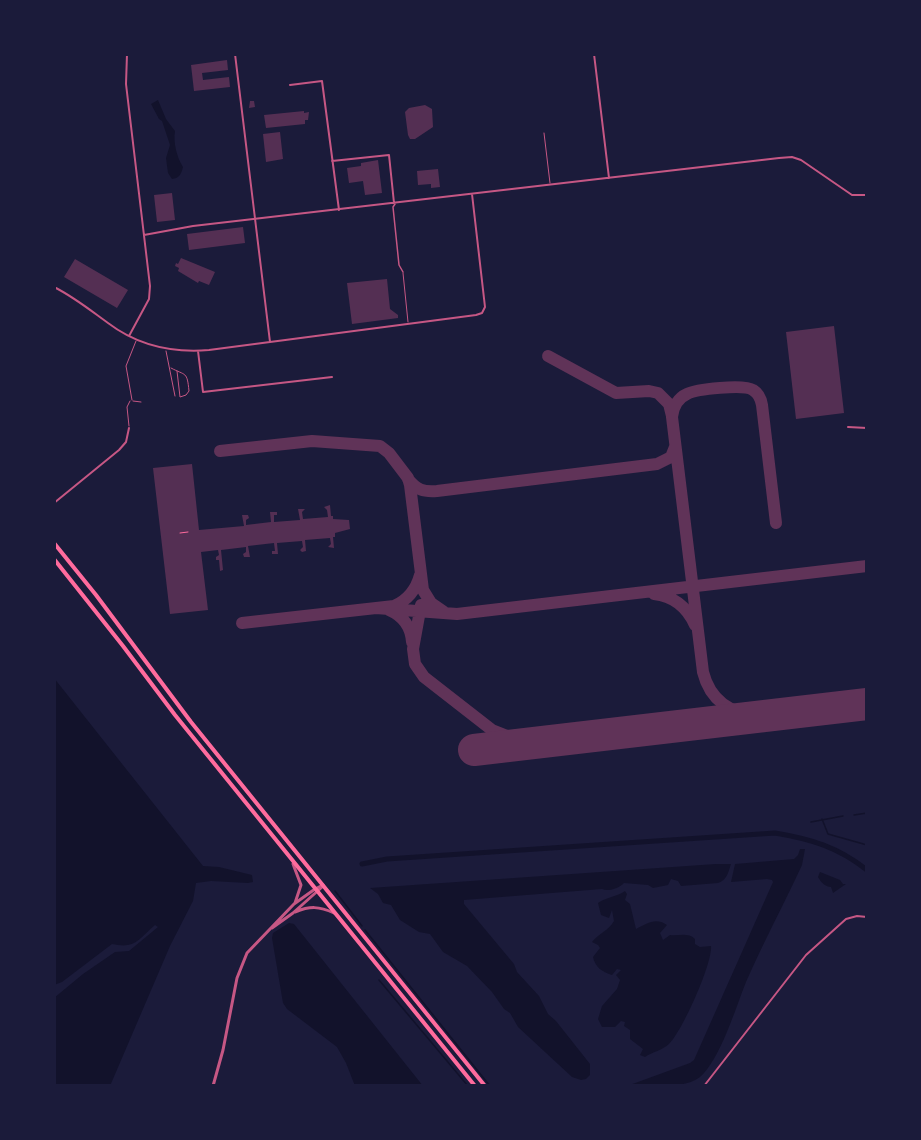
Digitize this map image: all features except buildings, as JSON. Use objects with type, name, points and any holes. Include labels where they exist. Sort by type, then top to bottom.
[{"type":"highway","points":[[54,543],[191,722],[485,1086]]},
{"type":"highway","points":[[54,559],[175,715],[475,1086]]},
{"type":"street","points":[[127,54],[126,84],[150,291],[146,306],[129,336]]},
{"type":"street","points":[[236,54],[270,342]]},
{"type":"street","points":[[594,54],[609,178]]},
{"type":"street","points":[[290,85],[322,81],[339,210]]},
{"type":"street","points":[[332,161],[389,155],[398,258],[403,272]]},
{"type":"street","points":[[144,235],[189,227],[792,157],[801,160],[852,195],[867,195]]},
{"type":"street","points":[[54,287],[83,304],[107,323],[137,340],[167,348],[198,351],[476,315],[484,310],[472,194]]},
{"type":"street","points":[[198,351],[203,392],[332,377]]},
{"type":"street","points":[[848,427],[867,428]]},
{"type":"street","points":[[54,502],[119,450],[126,442],[129,428]]},
{"type":"street","points":[[292,860],[301,885],[294,904]]},
{"type":"street","points":[[265,933],[293,913],[323,885]]},
{"type":"street","points":[[213,1086],[223,1050],[239,971],[248,953],[294,904],[316,891]]},
{"type":"street","points":[[293,913],[314,907],[334,913]]},
{"type":"street","points":[[705,1086],[806,955],[846,919],[857,916],[867,917]]},
{"type":"lane","points":[[544,133],[550,185]]},
{"type":"lane","points":[[403,272],[408,324]]},
{"type":"lane","points":[[137,340],[126,366],[129,397],[141,402]]},
{"type":"lane","points":[[167,348],[175,396]]},
{"type":"lane","points":[[171,368],[186,374],[188,377],[189,391],[180,397],[177,371]]},
{"type":"lane","points":[[129,428],[127,405],[132,400]]},
{"type":"path","points":[[180,533],[188,532]]},
{"type":"shaded area","points":[[158,100],[166,119],[175,131],[176,150],[183,167],[177,178],[172,179],[168,173],[166,158],[170,145],[162,121],[151,104]]},
{"type":"shaded area","points":[[54,678],[203,866],[219,867],[252,875],[253,882],[196,883],[193,901],[170,946],[110,1086],[54,1086],[54,998],[115,952],[129,951],[158,927],[155,925],[131,944],[112,944],[62,982],[54,985]]},
{"type":"shaded area","points":[[800,849],[805,849],[802,865],[746,982],[721,1046],[707,1069],[693,1081],[675,1086],[627,1086],[694,1060],[773,882],[767,879],[731,882],[735,864],[794,859]]},
{"type":"shaded area","points":[[731,864],[725,878],[718,883],[681,886],[678,881],[671,879],[668,885],[653,888],[648,885],[624,883],[611,890],[464,900],[464,904],[514,964],[517,972],[539,996],[548,1014],[590,1064],[590,1075],[581,1080],[572,1077],[518,1027],[510,1013],[467,966],[443,952],[430,934],[419,932],[400,920],[391,905],[383,903],[378,894],[370,888]]},
{"type":"shaded area","points":[[820,872],[846,884],[833,893],[831,887],[819,879]]},
{"type":"shaded area","points":[[625,891],[627,894],[625,900],[630,904],[636,929],[651,922],[659,922],[667,925],[660,933],[663,940],[670,935],[686,935],[695,939],[695,944],[700,947],[711,946],[702,981],[675,1037],[664,1048],[645,1057],[640,1055],[643,1049],[630,1039],[630,1030],[624,1026],[625,1022],[621,1021],[615,1027],[602,1027],[598,1019],[602,1006],[617,989],[620,980],[616,975],[621,970],[617,969],[612,975],[595,964],[593,957],[600,948],[592,942],[614,921],[612,910],[609,918],[601,915],[598,903]]},
{"type":"shaded area","points":[[289,923],[294,924],[423,1086],[355,1086],[337,1047],[287,1009],[283,1003],[272,938],[273,933]]},
{"type":"waterway","points":[[854,815],[867,813]]},
{"type":"waterway","points":[[811,822],[843,816]]},
{"type":"waterway","points":[[822,819],[828,834],[867,845]]},
{"type":"waterway","points":[[362,864],[387,859],[775,833],[824,845],[845,855],[867,870]]},
{"type":"waterway","points":[[335,891],[362,926]]},
{"type":"waterway","points":[[365,930],[490,1086]]},
{"type":"waterway","points":[[379,980],[468,1086]]},
{"type":"taxiway","points":[[548,356],[616,393],[649,391],[658,393],[669,404],[672,416]]},
{"type":"taxiway","points":[[759,716],[739,712],[723,704],[716,698],[703,672],[672,417],[676,403],[681,398],[700,390],[731,387],[748,388],[758,394],[762,405],[776,523]]},
{"type":"taxiway","points":[[220,451],[312,441],[380,446],[389,453],[408,478],[423,590],[431,603],[444,612]]},
{"type":"taxiway","points":[[408,479],[421,490],[437,491],[657,464],[671,457],[675,447]]},
{"type":"taxiway","points":[[376,608],[457,614],[867,566]]},
{"type":"taxiway","points":[[242,623],[394,606],[411,594],[420,575]]},
{"type":"taxiway","points":[[654,594],[667,597],[679,604],[695,625]]},
{"type":"taxiway","points":[[421,605],[413,649],[415,664],[424,677],[492,730],[520,741],[538,743]]},
{"type":"taxiway","points":[[389,610],[405,622],[412,642]]},
{"type":"runway","points":[[474,750],[867,704]]}]
